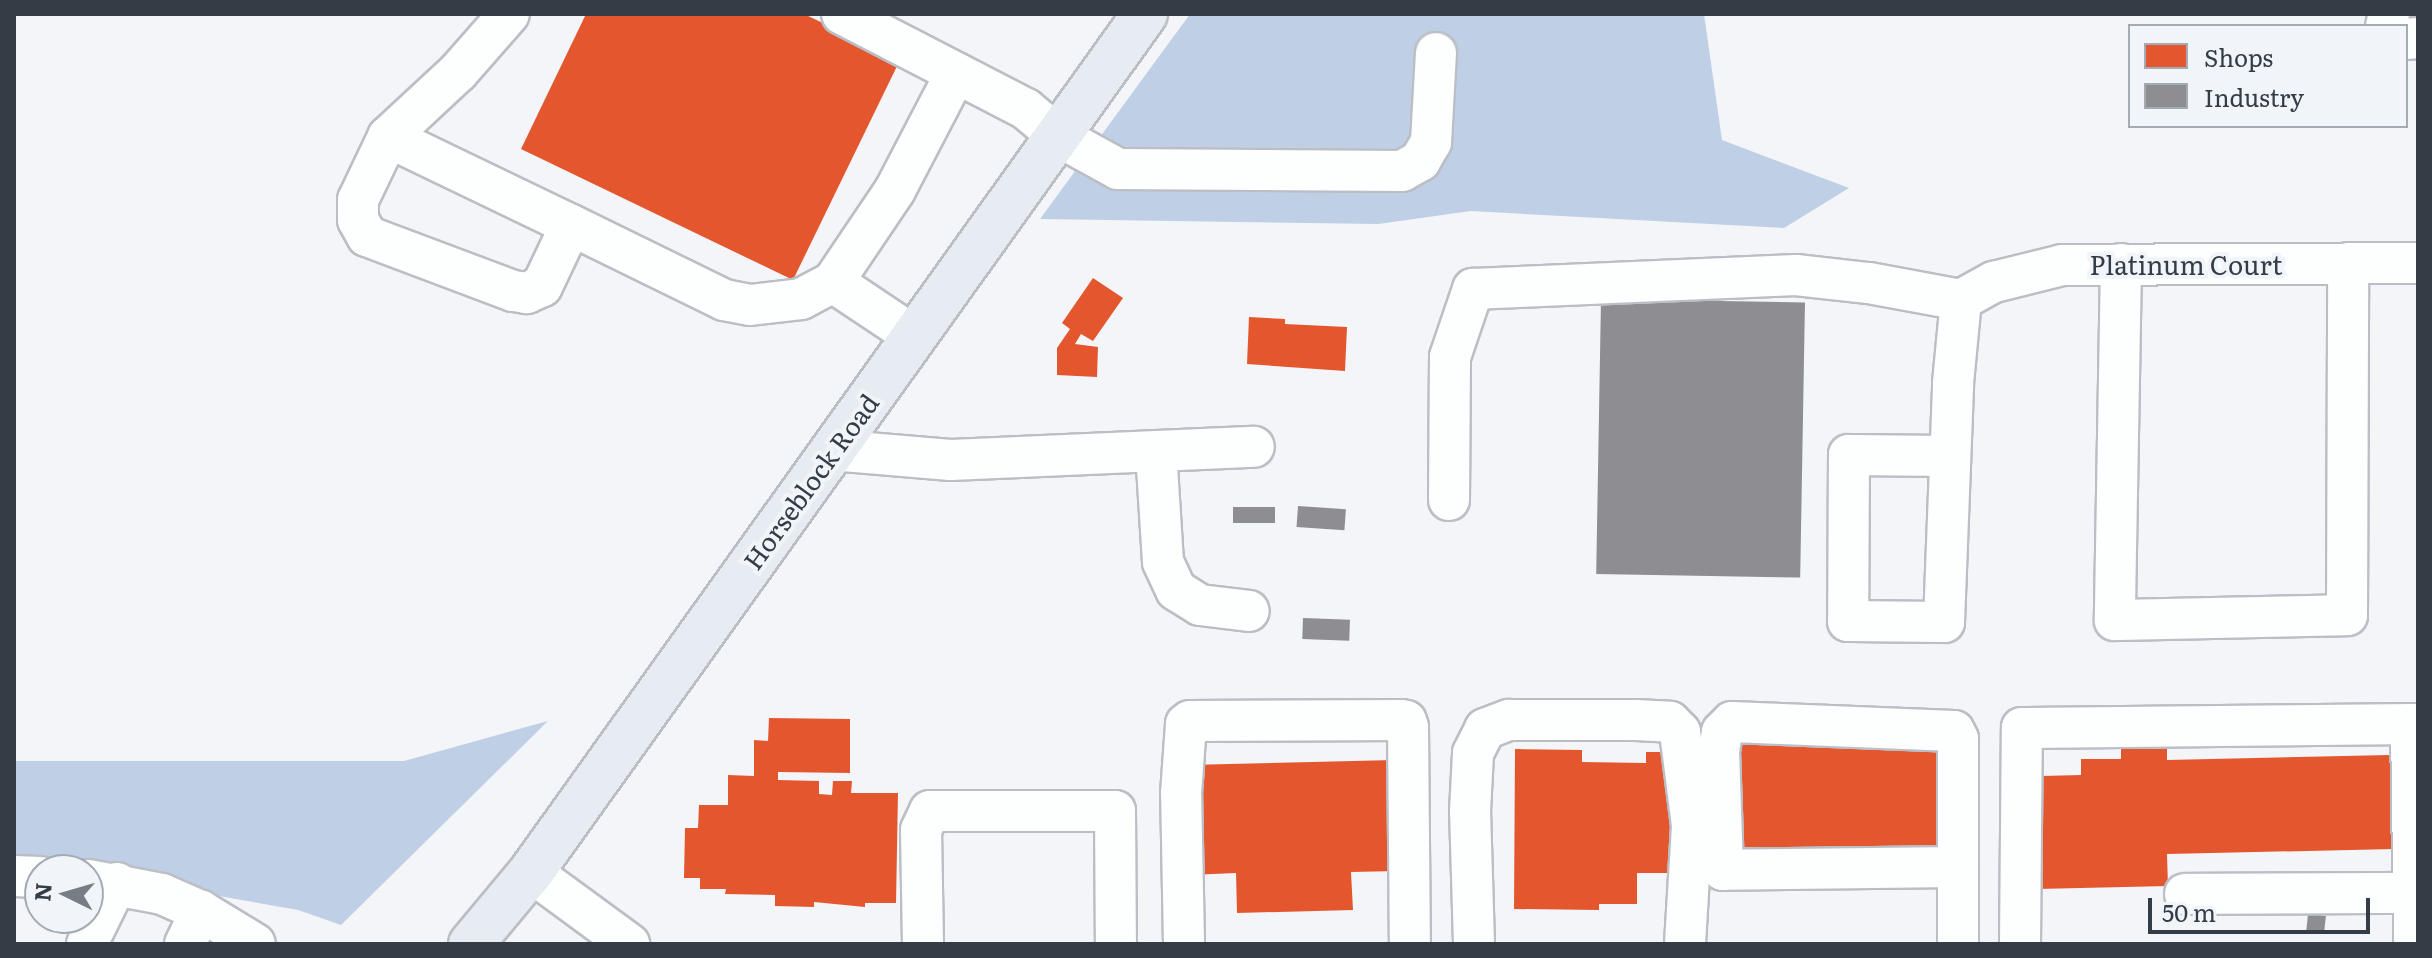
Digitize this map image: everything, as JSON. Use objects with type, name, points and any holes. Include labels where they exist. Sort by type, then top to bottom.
[{"type":"main road","name":"Horseblock Road","points":[[471,944],[531,872],[1145,14]]},
{"type":"street","points":[[509,14],[458,72],[388,137],[358,200],[358,220],[367,236],[513,291],[527,293],[542,286],[571,225]]},
{"type":"street","points":[[842,14],[1026,109],[1058,136],[1118,169],[1402,171],[1420,161],[1431,142],[1436,53]]},
{"type":"street","points":[[388,137],[724,300],[750,305],[801,299],[833,282],[895,190],[956,73]]},
{"type":"street","points":[[2121,264],[2115,620],[2347,615],[2348,263]]},
{"type":"street","name":"Platinum Court","points":[[1961,300],[1994,282],[2062,265],[2418,263]]},
{"type":"street","points":[[1449,500],[1450,357],[1473,289],[1796,275],[1869,283],[1961,300],[1950,456],[1944,622],[1848,621],[1849,455],[1950,456]]},
{"type":"street","points":[[833,282],[914,336]]},
{"type":"street","points":[[832,450],[951,460],[1254,447]]},
{"type":"street","points":[[1156,451],[1163,562],[1176,590],[1200,605],[1249,611]]},
{"type":"street","points":[[1474,944],[1473,753],[1485,729],[1509,720],[1670,722],[1680,732],[1692,826],[1685,944]]},
{"type":"street","points":[[1184,925],[1183,727],[1190,721],[1406,721],[1410,944]]},
{"type":"street","points":[[1958,867],[1723,870],[1719,751],[1722,732],[1732,722],[1954,731],[1958,739],[1958,867],[1958,944]]},
{"type":"street","points":[[2020,944],[2022,728],[2414,724],[2414,944]]},
{"type":"street","points":[[923,944],[923,819],[930,811],[1115,811],[1116,944]]},
{"type":"street","points":[[531,872],[629,944]]},
{"type":"street","points":[[104,882],[162,894],[193,928],[255,944]]},
{"type":"street","points":[[2185,894],[2413,893]]},
{"type":"shaded area","points":[[1190,14],[1704,14],[1722,140],[1849,188],[1784,228],[1471,211],[1378,224],[1040,219]]},
{"type":"shaded area","points":[[548,721],[341,925],[298,910],[104,876],[104,854],[24,854],[24,862],[14,860],[14,761],[404,761]]},
{"type":"building: Shops","points":[[586,14],[804,14],[900,60],[793,280],[521,149]]},
{"type":"building: Shops","points":[[1093,278],[1123,298],[1093,341],[1081,334],[1075,344],[1098,347],[1097,377],[1057,375],[1057,348],[1070,329],[1062,323]]},
{"type":"building: Shops","points":[[1249,317],[1285,319],[1285,324],[1347,327],[1345,371],[1247,364]]},
{"type":"building: Shops","points":[[769,718],[850,719],[850,773],[778,772],[778,780],[819,781],[819,794],[832,795],[833,781],[852,781],[851,793],[898,793],[896,903],[865,903],[865,907],[814,902],[814,907],[775,906],[775,895],[725,894],[726,889],[700,889],[700,878],[684,878],[685,828],[698,828],[699,805],[728,805],[728,775],[754,776],[754,740],[768,741]]},
{"type":"building: Shops","points":[[1736,741],[1943,741],[1943,847],[1736,847]]},
{"type":"building: Shops","points":[[2167,743],[2167,760],[2390,755],[2394,849],[2167,854],[2168,886],[2037,889],[2035,825],[2043,825],[2042,776],[2081,775],[2081,759],[2121,759],[2121,744]]},
{"type":"building: Shops","points":[[1515,749],[1582,750],[1582,762],[1646,763],[1646,752],[1675,752],[1679,873],[1637,873],[1637,904],[1599,904],[1599,910],[1514,909]]},
{"type":"building: Shops","points":[[1395,760],[1398,871],[1351,872],[1353,910],[1237,913],[1236,873],[1190,875],[1187,765]]},
{"type":"building: Industry","points":[[1601,299],[1805,303],[1800,578],[1596,574]]},
{"type":"building: Industry","points":[[1298,506],[1346,509],[1344,530],[1297,527]]},
{"type":"building: Industry","points":[[1233,507],[1275,507],[1275,523],[1233,523]]},
{"type":"building: Industry","points":[[1303,618],[1350,620],[1349,641],[1302,639]]},
{"type":"building: Industry","points":[[2308,914],[2326,916],[2324,932],[2306,930]]}]
